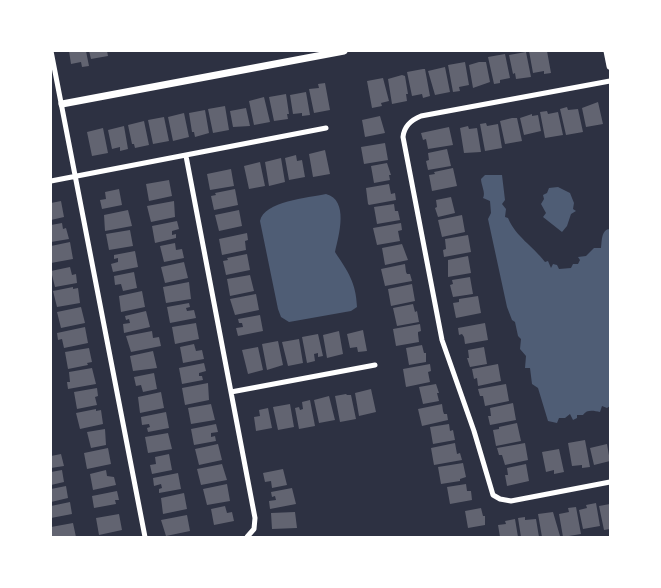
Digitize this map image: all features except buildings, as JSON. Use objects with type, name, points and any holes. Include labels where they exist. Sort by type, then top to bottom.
[{"type":"street","points":[[51,51],[145,537]]},
{"type":"street","points":[[62,104],[344,51]]},
{"type":"street","points":[[607,51],[610,66]]},
{"type":"street","points":[[610,81],[421,116],[407,125],[403,137],[442,340],[474,431],[489,488],[493,495],[512,501],[610,482]]},
{"type":"street","points":[[51,181],[326,128]]},
{"type":"street","points":[[186,156],[255,518],[254,529],[248,537]]},
{"type":"street","points":[[231,392],[375,365]]},
{"type":"water","points":[[485,175],[502,175],[505,200],[502,204],[506,209],[505,217],[508,218],[515,231],[545,262],[548,261],[551,268],[553,264],[559,269],[571,268],[573,264],[578,264],[580,260],[578,257],[586,256],[594,248],[601,248],[603,233],[610,229],[610,406],[607,408],[602,406],[600,412],[589,411],[583,415],[577,415],[577,418],[573,420],[570,414],[565,418],[559,418],[557,423],[548,421],[538,388],[532,384],[530,368],[525,368],[526,356],[520,349],[521,339],[507,307],[488,219],[491,213],[490,201],[483,198],[481,179]]},
{"type":"water","points":[[558,187],[570,193],[574,203],[573,209],[576,211],[571,214],[562,232],[543,217],[546,213],[541,204],[544,199],[543,195],[549,188]]},
{"type":"water","points":[[326,194],[338,203],[341,219],[335,252],[353,284],[357,307],[351,311],[289,322],[281,317],[278,309],[260,221],[263,214],[278,205]]}]
